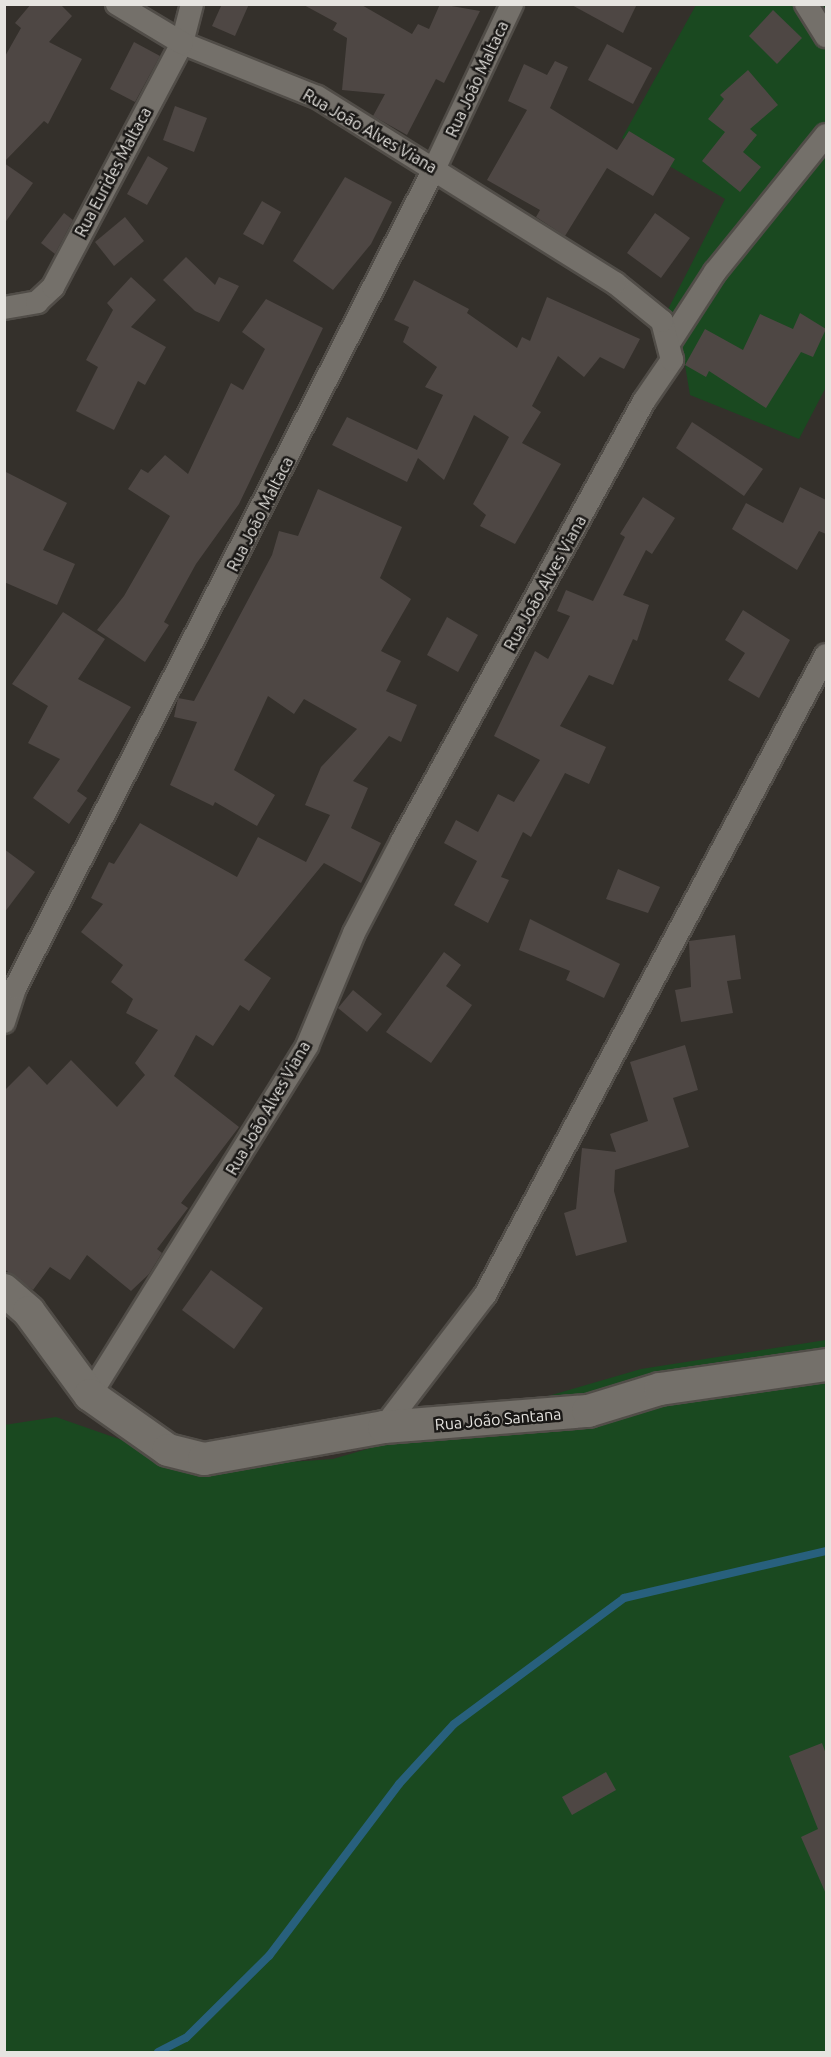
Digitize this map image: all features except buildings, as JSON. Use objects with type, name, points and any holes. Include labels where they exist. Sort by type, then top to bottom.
[{"type":"street","name":"Rua João Alves Viana","points":[[90,1395],[307,1046],[354,933],[644,401],[672,360],[671,340],[652,308],[435,167],[317,98],[182,43],[117,4]]},
{"type":"street","name":"Rua Eurides Maltaca","points":[[4,308],[37,302],[53,287],[182,43],[192,4]]},
{"type":"street","name":"Rua João Maltaca","points":[[4,1022],[15,988],[435,167],[512,4]]},
{"type":"street","points":[[806,4],[826,36]]},
{"type":"street","points":[[671,340],[715,272],[826,135]]},
{"type":"street","points":[[384,1427],[485,1295],[826,655]]},
{"type":"street","points":[[4,1290],[29,1312],[90,1395]]},
{"type":"street","name":"Rua João Santana","points":[[90,1395],[168,1450],[204,1459],[384,1427],[588,1411],[660,1389],[826,1365]]},
{"type":"green space","points":[[696,5],[826,5],[826,387],[799,439],[690,395],[684,359],[663,319],[725,199],[622,138]]},
{"type":"green space","points":[[826,1340],[826,2052],[5,2052],[4,1425],[56,1417],[202,1468],[333,1459],[641,1369]]},
{"type":"waterway","points":[[158,2052],[186,2038],[269,1956],[399,1784],[454,1724],[624,1598],[826,1551]]}]
